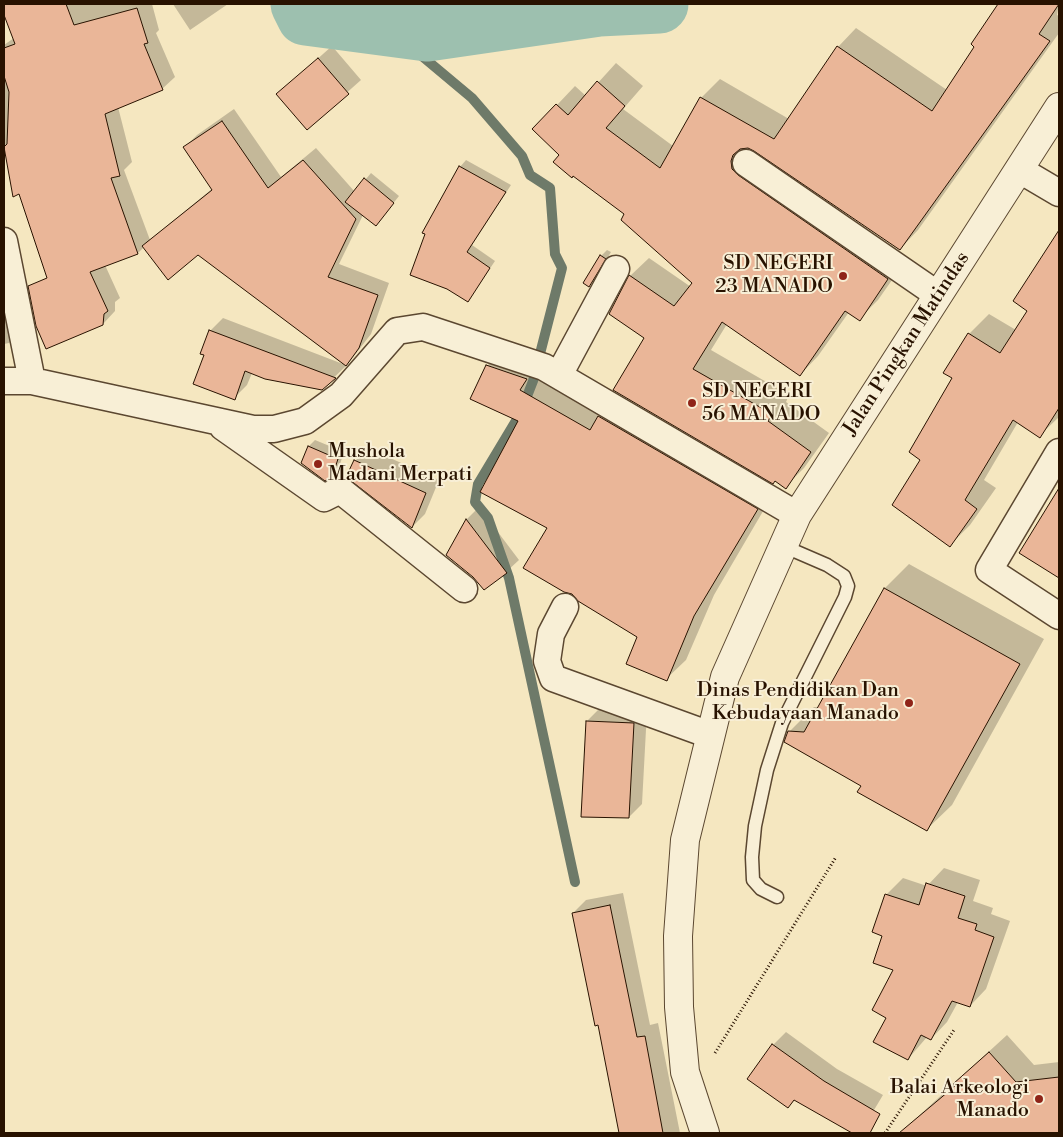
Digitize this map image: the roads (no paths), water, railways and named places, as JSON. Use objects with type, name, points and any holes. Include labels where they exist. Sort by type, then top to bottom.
[{"type":"street","name":"Jalan Pingkan Matindas","points":[[705,1133],[685,1072],[679,1006],[679,917],[685,840],[725,678],[764,585],[797,515],[1059,107]]},
{"type":"street","points":[[746,163],[938,295]]},
{"type":"street","points":[[1020,170],[1059,193]]},
{"type":"street","points":[[4,241],[32,381]]},
{"type":"street","points":[[552,371],[616,269]]},
{"type":"street","points":[[4,381],[32,381],[253,429],[274,429],[305,421],[341,395],[397,331],[423,327],[552,371],[797,515]]},
{"type":"street","points":[[215,421],[324,498],[340,490],[464,589]]},
{"type":"street","points":[[1059,452],[989,570],[1059,616]]},
{"type":"street","points":[[565,607],[551,634],[547,660],[553,678],[710,735]]},
{"type":"lane","points":[[777,897],[762,889],[753,880],[752,857],[755,826],[767,770],[782,723],[846,597],[848,586],[844,576],[827,564],[783,546]]},
{"type":"waterway","points":[[300,4],[306,16],[427,32],[599,7],[659,4]]},
{"type":"waterway","points":[[386,26],[472,98],[522,156],[530,175],[550,188],[555,254],[562,268],[533,381],[520,414],[478,484],[475,502],[488,518],[509,578],[575,882]]},
{"type":"place","name":"SD NEGERI 23 MANADO","points":[[843,276]]},
{"type":"place","name":"SD NEGERI 56 MANADO","points":[[692,403]]},
{"type":"place","name":"Mushola Madani Merpati","points":[[318,464]]},
{"type":"place","name":"Dinas Pendidikan Dan Kebudayaan Manado","points":[[909,703]]},
{"type":"place","name":"Balai Arkeologi Manado","points":[[1039,1099]]}]
